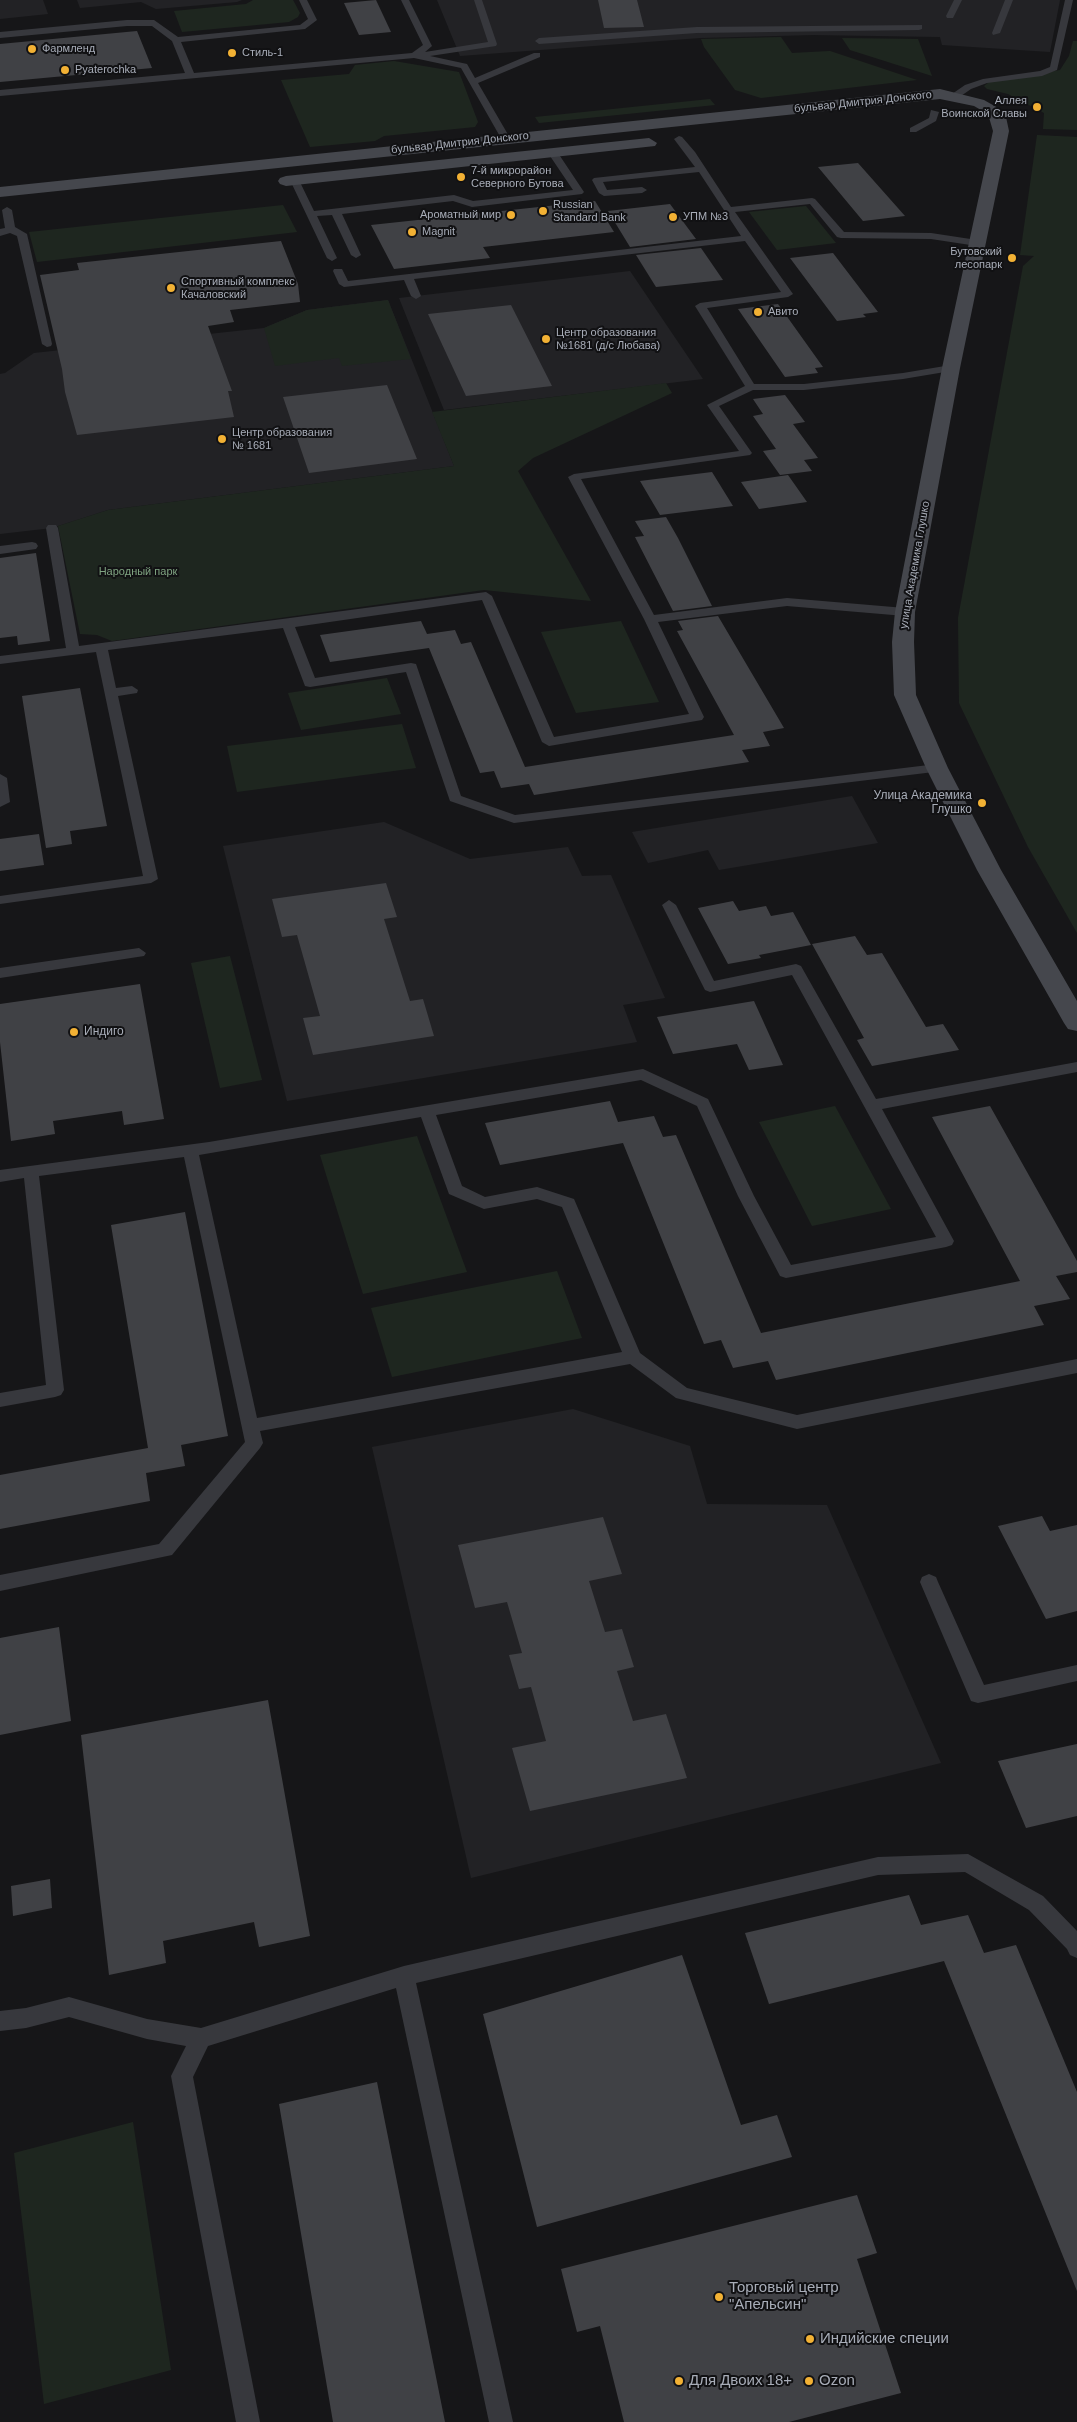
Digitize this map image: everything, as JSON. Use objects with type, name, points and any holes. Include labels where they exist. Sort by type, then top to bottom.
[{"type":"street","name":"бульвар Дмитрия Донского","points":[[0,192],[940,94],[979,103],[993,110],[998,117],[1000,131]]},
{"type":"street","name":"бульвар Дмитрия Донского","points":[[955,96],[936,106],[912,114],[964,112],[989,121],[1000,131]]},
{"type":"street","name":"улица Академика Глушко","points":[[1000,131],[951,368],[905,612],[903,642],[905,695],[937,768],[989,870],[1077,1023]]},
{"type":"street","name":"бульвар Дмитрия Донского","points":[[275,182],[698,137]]},
{"type":"street","points":[[3,211],[27,208]]},
{"type":"lane","points":[[176,40],[302,27],[313,20],[304,0]]},
{"type":"lane","points":[[405,0],[428,46],[414,55]]},
{"type":"lane","points":[[0,93],[190,74],[414,55],[493,44],[478,0]]},
{"type":"lane","points":[[950,16],[958,0]]},
{"type":"lane","points":[[996,33],[1009,0]]},
{"type":"lane","points":[[955,96],[968,87],[986,81],[1042,73],[1054,68],[1069,0]]},
{"type":"lane","points":[[0,35],[127,22],[154,24],[176,40],[190,74]]},
{"type":"lane","points":[[539,42],[706,30],[919,27]]},
{"type":"lane","points":[[414,55],[464,66],[505,138]]},
{"type":"lane","points":[[474,82],[537,55]]},
{"type":"lane","points":[[913,130],[933,119],[934,112]]},
{"type":"lane","points":[[679,139],[788,294],[700,306],[751,387]]},
{"type":"lane","points":[[312,214],[454,198],[472,204],[579,192],[553,153]]},
{"type":"lane","points":[[642,190],[604,193],[597,180],[701,169]]},
{"type":"lane","points":[[295,180],[332,258]]},
{"type":"lane","points":[[728,210],[812,201],[842,235],[931,236],[977,243]]},
{"type":"lane","points":[[3,211],[5,231],[22,234],[47,344]]},
{"type":"lane","points":[[336,212],[356,255]]},
{"type":"lane","points":[[338,271],[344,284],[748,238]]},
{"type":"lane","points":[[408,277],[416,296]]},
{"type":"lane","points":[[0,660],[288,624],[486,596],[549,742],[697,717],[650,619],[574,478],[746,453],[713,405],[751,387],[804,387],[903,376],[951,368]]},
{"type":"lane","points":[[52,528],[73,651]]},
{"type":"lane","points":[[0,550],[32,546]]},
{"type":"lane","points":[[650,619],[787,602],[905,612]]},
{"type":"lane","points":[[288,624],[310,683],[411,668],[455,798],[514,819],[937,768]]},
{"type":"lane","points":[[0,900],[151,879],[101,647]]},
{"type":"lane","points":[[111,693],[132,690]]},
{"type":"lane","points":[[0,778],[3,802],[0,803]]},
{"type":"lane","points":[[0,1176],[190,1150],[427,1112],[643,1074],[703,1103],[746,1196],[786,1272],[946,1241],[796,969],[710,987],[669,905]]},
{"type":"lane","points":[[0,973],[139,953]]},
{"type":"lane","points":[[872,1105],[1077,1067]]},
{"type":"lane","points":[[427,1112],[455,1190],[484,1203],[537,1193],[568,1203],[633,1357],[682,1393],[797,1422],[1077,1366]]},
{"type":"lane","points":[[0,1583],[164,1550],[254,1443],[190,1150]]},
{"type":"lane","points":[[0,1400],[55,1390],[31,1172]]},
{"type":"lane","points":[[250,1426],[633,1357]]},
{"type":"lane","points":[[929,1582],[978,1695],[1077,1673]]},
{"type":"lane","points":[[0,2021],[26,2018],[69,2007],[147,2029],[201,2038],[404,1976],[878,1866],[968,1863],[1036,1903],[1074,1942],[1077,1948]]},
{"type":"lane","points":[[404,1976],[501,2422]]},
{"type":"lane","points":[[201,2038],[182,2076],[248,2422]]},
{"type":"shaded area","points":[[0,0],[43,0],[48,14],[0,19]]},
{"type":"shaded area","points":[[77,0],[242,0],[156,9],[141,2],[80,8]]},
{"type":"shaded area","points":[[437,0],[1060,0],[1050,52],[942,45],[940,37],[813,35],[700,38],[460,56]]},
{"type":"shaded area","name":"Центр образования №1681 (д/с Любава)","points":[[630,271],[703,379],[444,410],[399,298]]},
{"type":"shaded area","name":"Центр образования № 1681","points":[[388,300],[454,466],[108,510],[52,528],[0,534],[0,374],[5,373],[34,353],[264,328],[307,310]]},
{"type":"shaded area","points":[[852,796],[878,843],[719,870],[708,850],[648,863],[632,832]]},
{"type":"shaded area","points":[[384,822],[470,859],[568,847],[582,876],[611,875],[665,998],[623,1005],[637,1042],[287,1101],[223,846]]},
{"type":"shaded area","points":[[573,1409],[690,1446],[707,1504],[827,1505],[941,1763],[471,1878],[372,1447]]},
{"type":"green space","points":[[253,0],[293,0],[300,13],[298,17],[289,22],[182,32],[174,11],[246,4]]},
{"type":"green space","points":[[781,37],[792,53],[830,51],[917,80],[761,98],[735,90],[704,47],[701,39]]},
{"type":"green space","points":[[842,38],[918,39],[932,76],[850,50]]},
{"type":"green space","points":[[1073,41],[1077,41],[1077,130],[1043,129],[1044,113],[1008,94],[987,89],[984,86],[989,82],[1060,70],[1069,56]]},
{"type":"green space","points":[[394,61],[459,72],[478,122],[475,127],[384,136],[375,141],[310,147],[281,80],[349,74],[355,65]]},
{"type":"green space","points":[[710,99],[715,105],[539,123],[535,117]]},
{"type":"green space","points":[[1037,135],[1077,137],[1077,933],[1028,847],[959,703],[958,618],[1023,266],[1034,256],[1020,255]]},
{"type":"green space","points":[[283,205],[297,232],[37,262],[29,232]]},
{"type":"green space","points":[[806,206],[836,243],[777,250],[749,212]]},
{"type":"green space","points":[[388,300],[411,359],[342,366],[339,358],[275,366],[264,328],[307,310]]},
{"type":"green space","name":"Народный парк","points":[[666,383],[672,393],[533,458],[518,471],[591,601],[484,590],[112,641],[97,635],[80,634],[58,526],[108,510],[454,466],[432,412]]},
{"type":"green space","points":[[621,621],[659,702],[576,713],[541,632]]},
{"type":"green space","points":[[387,678],[401,714],[301,730],[288,693]]},
{"type":"green space","points":[[402,724],[416,768],[237,792],[227,746]]},
{"type":"green space","points":[[230,956],[262,1080],[220,1088],[191,963]]},
{"type":"green space","points":[[835,1106],[891,1209],[812,1226],[759,1122]]},
{"type":"green space","points":[[417,1136],[467,1272],[363,1294],[320,1155]]},
{"type":"green space","points":[[557,1271],[582,1338],[392,1377],[371,1308]]},
{"type":"green space","points":[[133,2122],[171,2370],[44,2404],[14,2153]]},
{"type":"building","points":[[376,0],[391,32],[359,35],[344,3]]},
{"type":"building","points":[[598,0],[637,0],[644,27],[604,28]]},
{"type":"building","points":[[137,31],[152,68],[0,82],[0,44]]},
{"type":"building","points":[[858,163],[905,216],[863,221],[818,167]]},
{"type":"building","points":[[595,201],[614,232],[483,247],[490,258],[394,269],[371,225]]},
{"type":"building","points":[[670,204],[696,239],[630,247],[608,211]]},
{"type":"building","points":[[281,241],[298,284],[300,302],[230,310],[234,322],[208,326],[232,391],[228,391],[234,417],[77,435],[65,392],[62,369],[40,275],[79,270],[77,263]]},
{"type":"building","points":[[701,248],[723,280],[656,287],[636,255]]},
{"type":"building","points":[[833,253],[878,312],[863,314],[866,317],[837,321],[790,258]]},
{"type":"building","points":[[778,304],[823,367],[815,368],[818,373],[785,377],[738,309]]},
{"type":"building","points":[[511,305],[552,386],[466,396],[428,314]]},
{"type":"building","name":"Центр образования № 1681","points":[[387,385],[417,459],[309,473],[283,397]]},
{"type":"building","points":[[785,395],[805,422],[793,424],[818,458],[804,460],[812,471],[780,475],[763,451],[776,449],[753,416],[763,414],[753,399]]},
{"type":"building","points":[[712,472],[733,506],[660,515],[640,481]]},
{"type":"building","points":[[788,475],[807,502],[759,509],[741,482]]},
{"type":"building","points":[[666,517],[712,606],[673,611],[635,537],[644,536],[635,521]]},
{"type":"building","points":[[36,553],[50,641],[18,645],[17,636],[0,638],[0,558]]},
{"type":"building","points":[[718,616],[784,728],[763,732],[770,746],[742,750],[749,762],[534,795],[529,784],[501,788],[494,771],[480,773],[429,648],[330,662],[320,635],[421,621],[427,634],[455,630],[461,644],[471,642],[525,767],[734,735],[677,631],[683,630],[678,621]]},
{"type":"building","points":[[80,688],[107,826],[70,831],[72,844],[46,848],[22,696]]},
{"type":"building","points":[[39,834],[44,865],[0,871],[0,839]]},
{"type":"building","points":[[386,883],[397,917],[384,919],[410,1001],[423,999],[434,1036],[313,1055],[303,1018],[320,1016],[297,935],[282,937],[272,899]]},
{"type":"building","points":[[733,901],[739,911],[766,906],[771,916],[793,912],[811,945],[759,955],[761,958],[728,964],[698,908]]},
{"type":"building","points":[[855,936],[867,955],[882,953],[926,1027],[943,1024],[959,1050],[872,1066],[857,1040],[864,1038],[812,944]]},
{"type":"building","points":[[140,984],[164,1119],[124,1125],[122,1111],[53,1121],[55,1134],[11,1141],[0,1042],[0,1004]]},
{"type":"building","points":[[754,1001],[783,1065],[749,1070],[737,1044],[673,1054],[657,1017]]},
{"type":"building","points":[[610,1101],[618,1122],[654,1116],[663,1137],[676,1135],[761,1333],[1020,1281],[932,1117],[990,1106],[1077,1261],[1077,1272],[1056,1276],[1070,1299],[1034,1306],[1044,1325],[776,1380],[768,1361],[733,1368],[721,1340],[704,1344],[623,1143],[500,1165],[485,1123]]},
{"type":"building","points":[[185,1212],[228,1436],[181,1445],[185,1466],[146,1473],[150,1501],[0,1529],[0,1475],[148,1448],[111,1225]]},
{"type":"building","points":[[1042,1516],[1050,1531],[1077,1525],[1077,1611],[1046,1619],[998,1526]]},
{"type":"building","points":[[603,1517],[622,1574],[589,1581],[605,1632],[622,1629],[634,1667],[617,1671],[633,1721],[666,1714],[687,1778],[530,1811],[512,1748],[546,1741],[531,1687],[519,1689],[509,1655],[522,1653],[507,1602],[475,1608],[458,1545]]},
{"type":"building","points":[[59,1627],[71,1721],[0,1735],[0,1638]]},
{"type":"building","points":[[268,1700],[310,1936],[259,1947],[254,1922],[163,1941],[166,1963],[109,1975],[81,1735]]},
{"type":"building","points":[[1077,1744],[1077,1816],[1026,1828],[998,1761]]},
{"type":"building","points":[[50,1879],[52,1908],[13,1916],[11,1886]]},
{"type":"building","points":[[909,1895],[921,1925],[968,1915],[984,1953],[1016,1945],[1077,2092],[1077,2291],[944,1961],[769,2004],[745,1933]]},
{"type":"building","points":[[682,1955],[741,2125],[777,2115],[792,2157],[537,2227],[483,2014]]},
{"type":"building","points":[[377,2082],[445,2422],[333,2422],[279,2104]]},
{"type":"building","name":"Торговый центр \"Апельсин\"","points":[[857,2195],[877,2253],[857,2259],[901,2393],[789,2422],[624,2422],[600,2326],[577,2332],[561,2269]]},
{"type":"place","name":"Фармленд","points":[[32,49]]},
{"type":"place","name":"Стиль-1","points":[[232,53]]},
{"type":"place","name":"Pyaterochka","points":[[65,70]]},
{"type":"place","name":"Аллея Воинской Славы","points":[[1037,107]]},
{"type":"place","name":"7-й микрорайон Северного Бутова","points":[[461,177]]},
{"type":"place","name":"Russian Standard Bank","points":[[543,211]]},
{"type":"place","name":"Ароматный мир","points":[[511,215]]},
{"type":"place","name":"УПМ №3","points":[[673,217]]},
{"type":"place","name":"Magnit","points":[[412,232]]},
{"type":"place","name":"Бутовский лесопарк","points":[[1012,258]]},
{"type":"place","name":"Спортивный комплекс Качаловский","points":[[171,288]]},
{"type":"place","name":"Авито","points":[[758,312]]},
{"type":"place","name":"Центр образования №1681 (д/с Любава)","points":[[546,339]]},
{"type":"place","name":"Центр образования № 1681","points":[[222,439]]},
{"type":"place","name":"Улица Академика Глушко","points":[[982,803]]},
{"type":"place","name":"Индиго","points":[[74,1032]]},
{"type":"place","name":"Торговый центр \"Апельсин\"","points":[[719,2297]]},
{"type":"place","name":"Индийские специи","points":[[810,2339]]},
{"type":"place","name":"Для Двоих 18+","points":[[679,2381]]},
{"type":"place","name":"Ozon","points":[[809,2381]]}]
